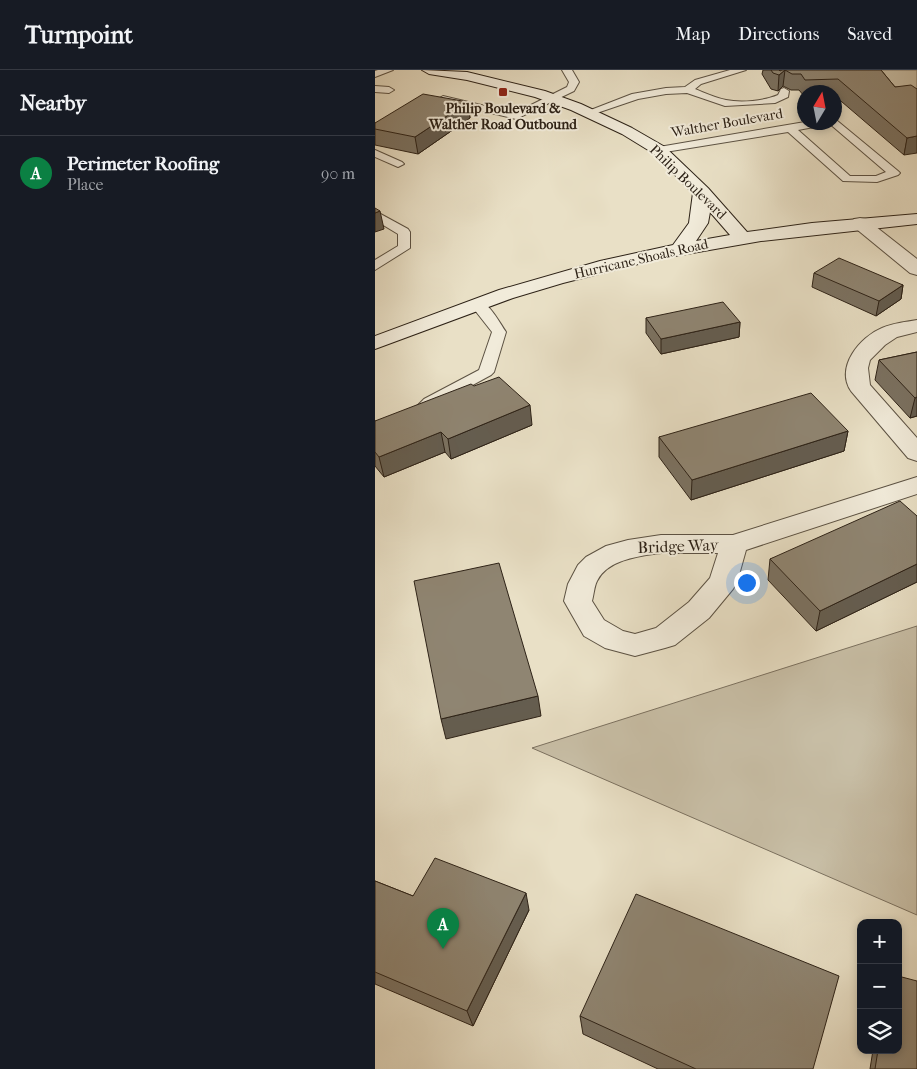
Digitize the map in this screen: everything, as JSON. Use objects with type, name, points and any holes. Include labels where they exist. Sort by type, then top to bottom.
[{"type":"street","name":"Philip Boulevard","points":[[429,70],[472,73],[551,98],[627,131],[659,150],[702,192],[742,237]]},
{"type":"street","points":[[679,248],[697,228],[702,217],[702,192]]},
{"type":"street","name":"Hurricane Shoals Road","points":[[375,343],[477,304],[554,280],[679,248],[742,237],[860,223],[917,219]]},
{"type":"street","points":[[860,223],[917,269]]},
{"type":"street","points":[[917,326],[891,332],[877,340],[860,358],[857,368],[859,386],[917,453]]},
{"type":"street","name":"Bridge Way","points":[[734,544],[723,582],[699,610],[665,637],[635,646],[615,640],[594,628],[578,601],[583,580],[594,565],[627,548],[661,544],[734,544],[917,485]]},
{"type":"lane","points":[[375,74],[388,70]]},
{"type":"lane","points":[[434,99],[466,103],[516,116],[571,89],[574,82],[567,70]]},
{"type":"lane","points":[[688,90],[698,82],[741,70]]},
{"type":"lane","points":[[375,89],[389,90]]},
{"type":"lane","points":[[588,113],[636,96],[688,90],[725,103],[775,100],[783,97],[784,91]]},
{"type":"lane","name":"Walther Boulevard","points":[[659,150],[795,127]]},
{"type":"lane","points":[[798,130],[847,179],[877,180],[894,173],[842,129]]},
{"type":"lane","points":[[375,153],[398,164]]},
{"type":"lane","points":[[375,215],[404,232],[404,248],[375,266]]},
{"type":"lane","points":[[413,417],[430,402],[486,372],[499,332],[477,304]]},
{"type":"shaded area","points":[[876,70],[917,70],[917,101],[897,92]]},
{"type":"shaded area","points":[[917,626],[917,915],[532,748]]},
{"type":"building","points":[[771,70],[780,71],[785,70],[779,75]]},
{"type":"building","points":[[785,70],[881,70],[895,87],[911,85],[917,89],[917,136],[907,138],[838,79],[805,80],[801,74],[792,74]]},
{"type":"building","points":[[423,94],[468,102],[415,137],[375,129],[375,123]]},
{"type":"building","points":[[839,258],[903,285],[879,301],[814,273]]},
{"type":"building","points":[[723,302],[740,322],[661,339],[646,318]]},
{"type":"building","points":[[917,352],[917,397],[915,398],[879,360]]},
{"type":"building","points":[[499,377],[530,405],[448,439],[441,432],[379,457],[375,452],[375,421],[471,384],[474,386]]},
{"type":"building","points":[[811,393],[848,431],[692,480],[659,437]]},
{"type":"building","points":[[900,501],[917,516],[917,564],[820,611],[770,559]]},
{"type":"building","points":[[499,563],[538,696],[441,719],[414,581]]},
{"type":"building","points":[[435,858],[526,893],[467,1011],[375,972],[375,881],[413,896]]},
{"type":"building","points":[[636,894],[839,976],[813,1069],[696,1069],[580,1016]]},
{"type":"building","points":[[902,977],[917,981],[917,1069],[875,1069],[877,1054],[902,1054]]},
{"type":"place","name":"Philip Boulevard & Walther Road Outbound","points":[[503,92]]},
{"type":"place","name":"Perimeter Roofing","points":[[443,949]]}]
